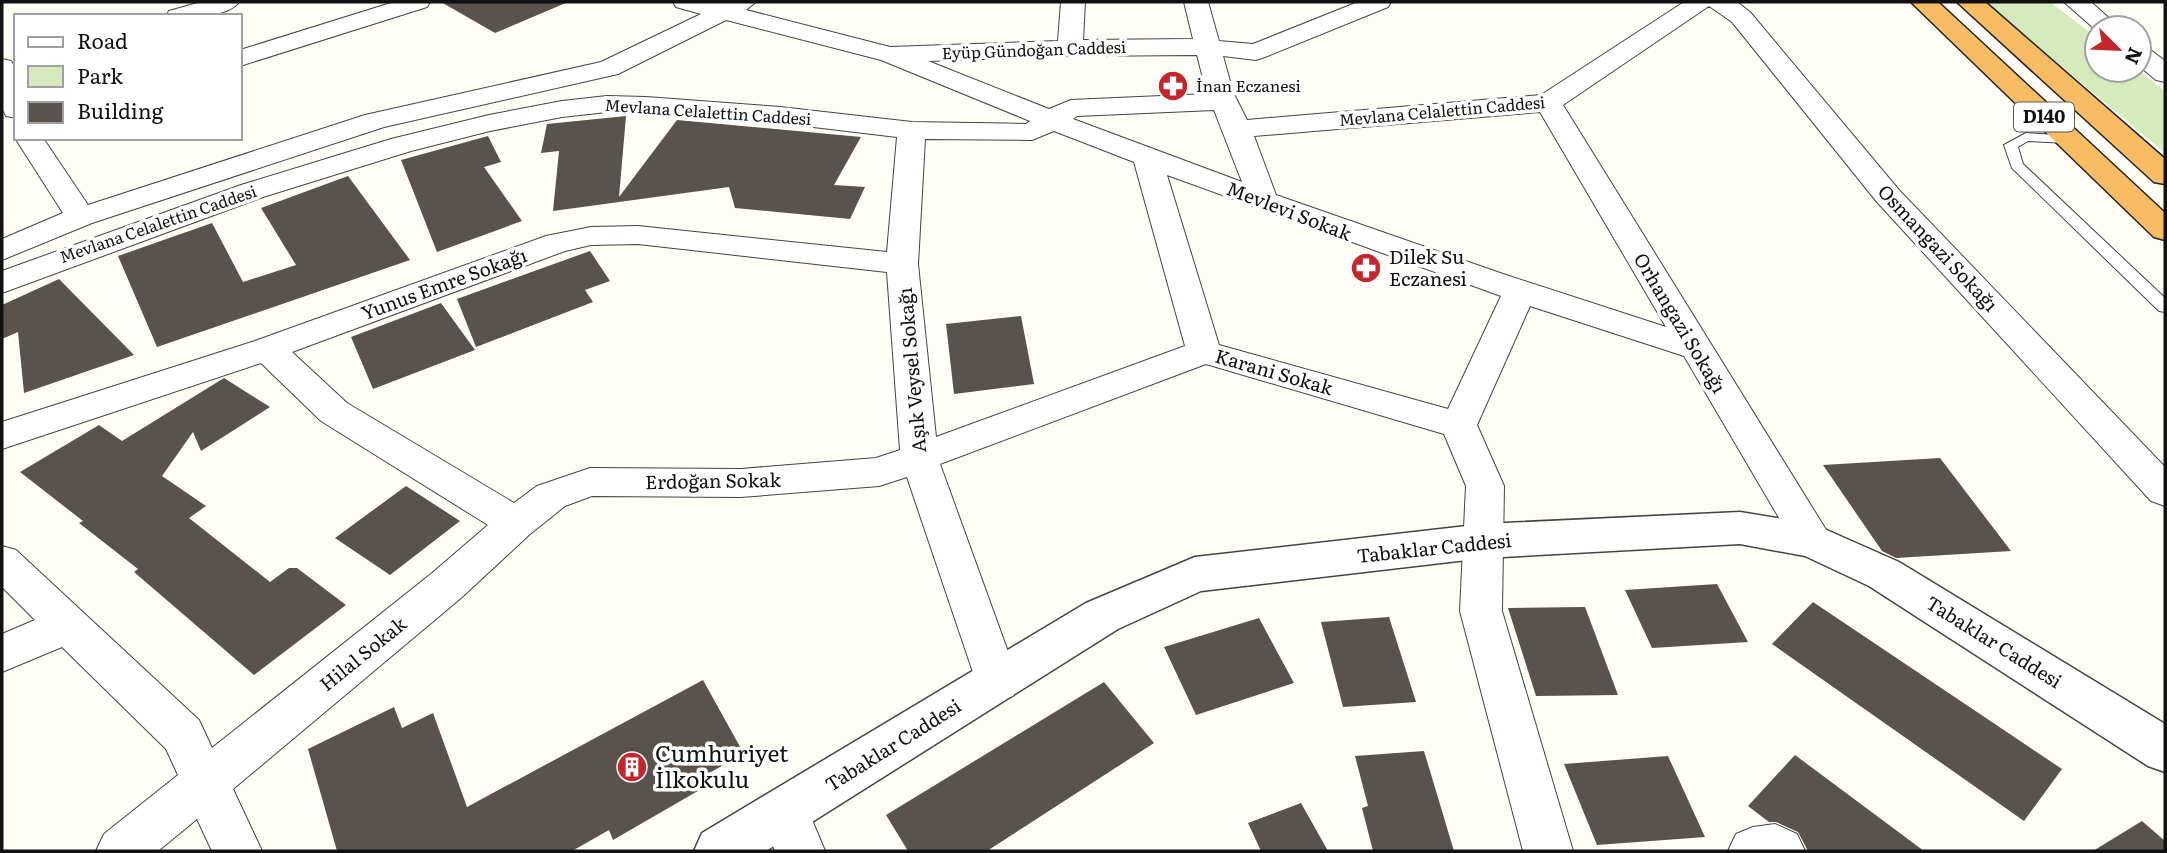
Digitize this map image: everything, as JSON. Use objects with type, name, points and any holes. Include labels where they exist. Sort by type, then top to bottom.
[{"type":"highway","name":"D140","points":[[1924,2],[2165,230]]},
{"type":"highway","name":"D140","points":[[1970,2],[2044,71],[2165,175]]},
{"type":"street","points":[[184,14],[227,2]]},
{"type":"street","points":[[242,57],[410,2]]},
{"type":"street","name":"Eyüp Gündoğan Caddesi","points":[[685,2],[735,7],[890,55],[1070,48],[1207,47],[1256,52],[1379,2]]},
{"type":"street","points":[[1070,48],[1073,2]]},
{"type":"street","points":[[1196,2],[1224,100],[1263,201]]},
{"type":"street","name":"Mevlana Celalettin Caddesi","points":[[1237,129],[1548,103],[1700,2]]},
{"type":"street","name":"Osmangazi Sokağı","points":[[1717,2],[1741,17],[1888,196],[2165,491]]},
{"type":"street","points":[[2076,2],[2091,14]]},
{"type":"street","points":[[2,250],[81,217],[375,121],[609,68],[735,7]]},
{"type":"street","name":"Mevlevi Sokak","points":[[890,55],[1263,201],[1518,293],[1695,348]]},
{"type":"street","points":[[2,66],[14,104]]},
{"type":"street","name":"Mevlana Celalettin Caddesi","points":[[2,283],[41,265],[251,191],[401,145],[562,108],[607,104],[646,105],[780,115],[912,130],[1032,132],[1071,108],[1224,100]]},
{"type":"street","name":"Orhangazi Sokağı","points":[[1548,103],[1813,541]]},
{"type":"street","name":"Aşık Veysel Sokağı","points":[[912,130],[905,186],[902,264],[919,457],[997,681]]},
{"type":"street","points":[[30,140],[81,217]]},
{"type":"street","name":"Karani Sokak","points":[[1147,157],[1204,352],[1460,425]]},
{"type":"street","name":"Yunus Emre Sokağı","points":[[2,436],[267,349],[557,243],[591,236],[638,234],[902,264]]},
{"type":"street","points":[[1518,293],[1460,425],[1485,486],[1481,611],[1548,851]]},
{"type":"street","points":[[267,349],[334,412],[516,523]]},
{"type":"street","name":"Erdoğan Sokak","points":[[516,523],[551,496],[590,482],[741,483],[879,472],[1204,352]]},
{"type":"street","name":"Hilal Sokak","points":[[121,851],[446,586],[516,523]]},
{"type":"street","name":"Tabaklar Caddesi","points":[[720,851],[793,832],[997,681],[1102,616],[1195,575],[1484,541],[1740,528],[1813,541],[1884,574],[2165,750]]},
{"type":"street","points":[[2,562],[183,735],[237,851]]},
{"type":"street","points":[[2,654],[69,624]]},
{"type":"street","points":[[1753,851],[1775,848],[1780,851]]},
{"type":"lane","points":[[2068,139],[2026,137],[2011,145],[2017,165],[2165,307]]},
{"type":"green space","points":[[1985,2],[2050,2],[2083,27],[2083,84],[2153,84],[2153,82],[2165,91],[2165,153]]},
{"type":"building","points":[[441,2],[568,2],[495,33]]},
{"type":"building","points":[[626,116],[619,197],[677,120],[861,137],[834,185],[865,187],[850,219],[735,208],[729,187],[553,211],[559,151],[541,153],[547,124]]},
{"type":"building","points":[[488,136],[501,162],[484,167],[522,221],[437,252],[401,160]]},
{"type":"building","points":[[348,176],[410,260],[157,347],[118,256],[212,223],[243,282],[296,265],[261,208]]},
{"type":"building","points":[[590,251],[610,281],[585,290],[593,302],[476,347],[457,299]]},
{"type":"building","points":[[59,279],[134,355],[24,393],[18,332],[2,339],[2,305]]},
{"type":"building","points":[[441,303],[475,350],[373,389],[351,337]]},
{"type":"building","points":[[1021,316],[1034,384],[954,394],[946,324]]},
{"type":"building","points":[[224,378],[270,407],[201,451],[193,432],[162,476],[206,506],[189,518],[270,582],[289,568],[297,568],[346,605],[254,675],[134,572],[138,569],[79,523],[83,521],[20,472],[99,425],[122,441]]},
{"type":"building","points":[[1940,458],[2011,551],[1896,558],[1882,551],[1823,465]]},
{"type":"building","points":[[406,486],[460,521],[390,575],[335,538]]},
{"type":"building","points":[[1717,584],[1748,642],[1652,648],[1625,590]]},
{"type":"building","points":[[1813,602],[2062,769],[2024,821],[1772,644]]},
{"type":"building","points":[[1585,607],[1618,695],[1536,696],[1508,608]]},
{"type":"building","points":[[1389,617],[1416,702],[1343,707],[1321,622]]},
{"type":"building","points":[[1259,618],[1294,683],[1196,715],[1164,647]]},
{"type":"building","name":"Cumhuriyet İlkokulu","points":[[703,680],[744,754],[698,779],[703,788],[613,840],[609,830],[572,851],[337,851],[308,749],[394,707],[402,728],[433,713],[467,807]]},
{"type":"building","points":[[1104,682],[1154,743],[987,851],[908,851],[886,815]]},
{"type":"building","points":[[1424,751],[1454,851],[1373,851],[1362,808],[1368,806],[1355,756]]},
{"type":"building","points":[[1795,755],[1924,851],[1808,851],[1798,832],[1776,822],[1769,822],[1748,806]]},
{"type":"building","points":[[1668,756],[1705,837],[1597,845],[1564,764]]},
{"type":"building","points":[[1301,803],[1328,851],[1261,851],[1248,823]]},
{"type":"building","points":[[2142,821],[2165,841],[2165,851],[2093,851]]},
{"type":"place","name":"İnan Eczanesi","points":[[1173,86]]},
{"type":"place","name":"Dilek Su Eczanesi","points":[[1366,268]]},
{"type":"place","name":"Cumhuriyet İlkokulu","points":[[632,767]]}]
